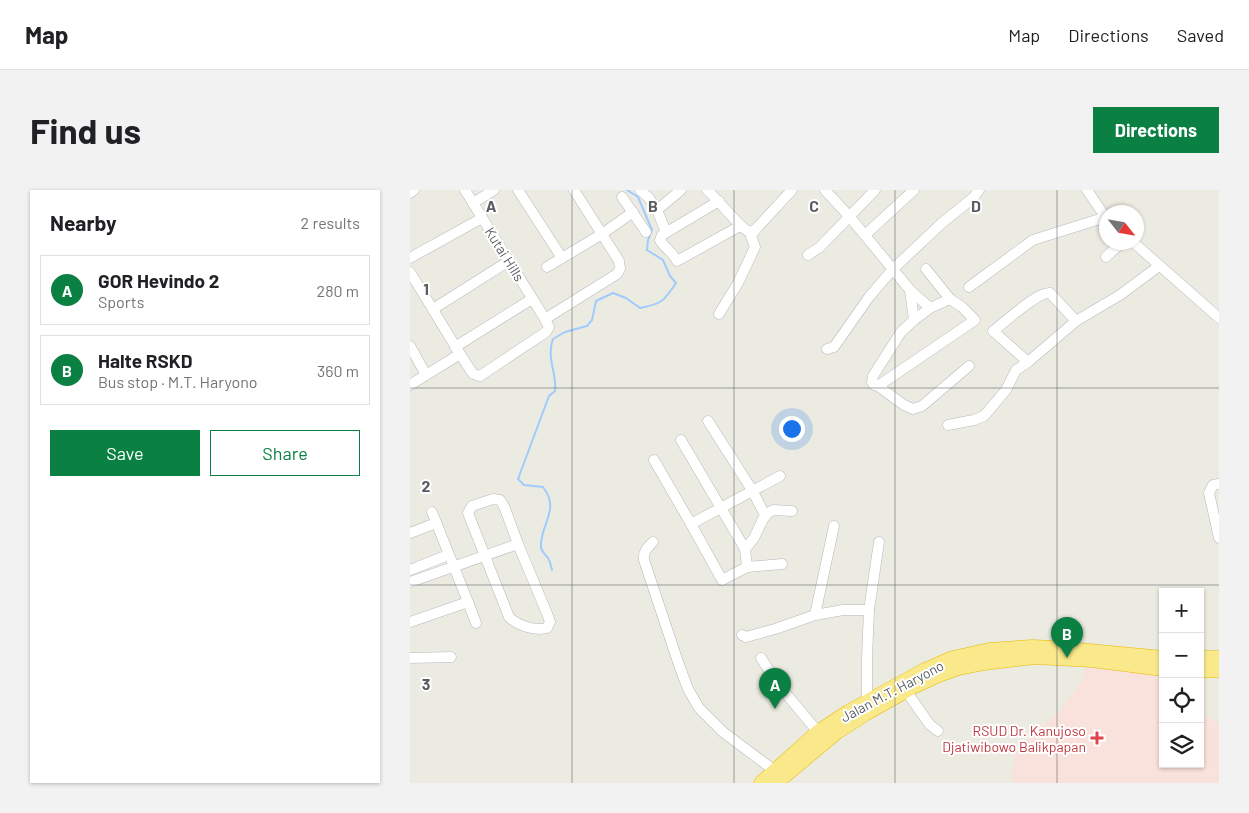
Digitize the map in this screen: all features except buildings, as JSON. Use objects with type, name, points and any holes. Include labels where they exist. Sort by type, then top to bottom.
[{"type":"highway","name":"Jalan M.T. Haryono","points":[[778,777],[818,732],[867,700],[953,658],[989,650],[1009,648],[1058,648],[1159,658]]},
{"type":"highway","name":"Jalan M.T. Haryono","points":[[761,783],[778,777],[837,732],[881,705],[939,674],[984,663],[1034,657],[1106,662],[1159,669]]},
{"type":"highway","points":[[1204,658],[1219,658]]},
{"type":"highway","points":[[1204,671],[1219,670]]},
{"type":"street","points":[[410,192],[414,190]]},
{"type":"street","name":"Kutai Hills","points":[[465,190],[545,319]]},
{"type":"street","points":[[473,203],[494,190]]},
{"type":"street","points":[[518,190],[562,258]]},
{"type":"street","points":[[410,272],[473,374],[480,376],[545,333],[549,326],[545,319],[617,274],[620,269],[619,261],[574,190]]},
{"type":"street","points":[[640,190],[649,198],[666,232]]},
{"type":"street","points":[[656,210],[681,190]]},
{"type":"street","points":[[707,190],[740,226],[747,231],[755,230]]},
{"type":"street","points":[[719,314],[738,283],[755,247],[751,236],[792,190]]},
{"type":"street","points":[[826,190],[910,290],[930,308]]},
{"type":"street","points":[[808,255],[820,247],[875,190]]},
{"type":"street","points":[[865,235],[914,190]]},
{"type":"street","points":[[827,349],[834,347],[869,297],[893,269],[942,223],[973,198],[979,190]]},
{"type":"street","points":[[1087,190],[1099,208]]},
{"type":"street","points":[[622,198],[646,232]]},
{"type":"street","points":[[719,201],[666,232],[660,237],[660,241],[677,260],[740,226]]},
{"type":"street","name":"Kutai Hills","points":[[546,267],[602,234],[633,212]]},
{"type":"street","points":[[410,258],[482,218]]},
{"type":"street","points":[[969,287],[1033,240],[1099,220]]},
{"type":"street","points":[[1106,257],[1113,250]]},
{"type":"street","points":[[1142,250],[1219,318]]},
{"type":"street","points":[[432,309],[509,261]]},
{"type":"street","points":[[948,425],[984,416],[1006,390],[1016,370],[1076,321],[1120,294],[1159,266]]},
{"type":"street","points":[[878,386],[974,320],[962,307],[950,299],[926,269]]},
{"type":"street","points":[[910,290],[914,320]]},
{"type":"street","points":[[1028,362],[993,331],[1046,292],[1050,293],[1076,321]]},
{"type":"street","points":[[410,385],[426,375],[457,350],[532,299]]},
{"type":"street","points":[[950,299],[930,308],[901,332],[873,376],[872,383],[913,409],[922,406],[969,366]]},
{"type":"street","points":[[410,346],[426,375]]},
{"type":"street","points":[[708,421],[752,490],[765,515]]},
{"type":"street","points":[[681,440],[744,549],[747,567]]},
{"type":"street","points":[[654,460],[722,580],[747,567],[782,564]]},
{"type":"street","points":[[691,524],[780,476]]},
{"type":"street","points":[[1219,484],[1211,488],[1210,493],[1219,538]]},
{"type":"street","points":[[492,499],[500,500],[548,616],[549,626],[544,629],[521,625],[509,617],[486,556],[468,513],[472,506],[492,499]]},
{"type":"street","points":[[744,549],[754,538],[765,515],[773,510],[792,511]]},
{"type":"street","points":[[432,512],[476,623]]},
{"type":"street","points":[[410,533],[436,523]]},
{"type":"street","points":[[815,615],[834,526]]},
{"type":"street","points":[[653,542],[646,549],[644,560],[688,689],[699,708],[722,732],[778,777]]},
{"type":"street","points":[[867,700],[869,610],[879,542]]},
{"type":"street","points":[[410,582],[518,544]]},
{"type":"street","points":[[410,570],[448,555]]},
{"type":"street","points":[[410,622],[468,602]]},
{"type":"street","points":[[742,635],[746,637],[815,615],[843,610],[869,610]]},
{"type":"street","points":[[410,658],[451,657]]},
{"type":"street","points":[[761,658],[777,683],[818,732]]},
{"type":"street","points":[[906,692],[930,725],[938,730]]},
{"type":"shaded area","name":"RSUD Dr. Kanujoso Djatiwibowo Balikpapan","points":[[1085,666],[1145,671],[1159,680],[1159,768],[1204,768],[1204,713],[1219,724],[1219,783],[1013,783],[1012,772],[1016,753],[1061,709],[1084,678]]},
{"type":"waterway","points":[[552,570],[549,559],[541,549],[542,536],[550,509],[548,495],[543,487],[524,485],[518,479],[549,396],[555,391],[555,378],[551,359],[553,339],[565,332],[587,326],[592,320],[596,301],[613,293],[626,298],[640,308],[662,301],[676,283],[670,276],[663,260],[647,250],[652,230],[638,197],[627,190]]},
{"type":"place","name":"Halte RSKD","points":[[1067,658]]},
{"type":"place","name":"GOR Hevindo 2","points":[[775,709]]},
{"type":"place","name":"RSUD Dr. Kanujoso Djatiwibowo Balikpapan","points":[[1097,738]]}]
